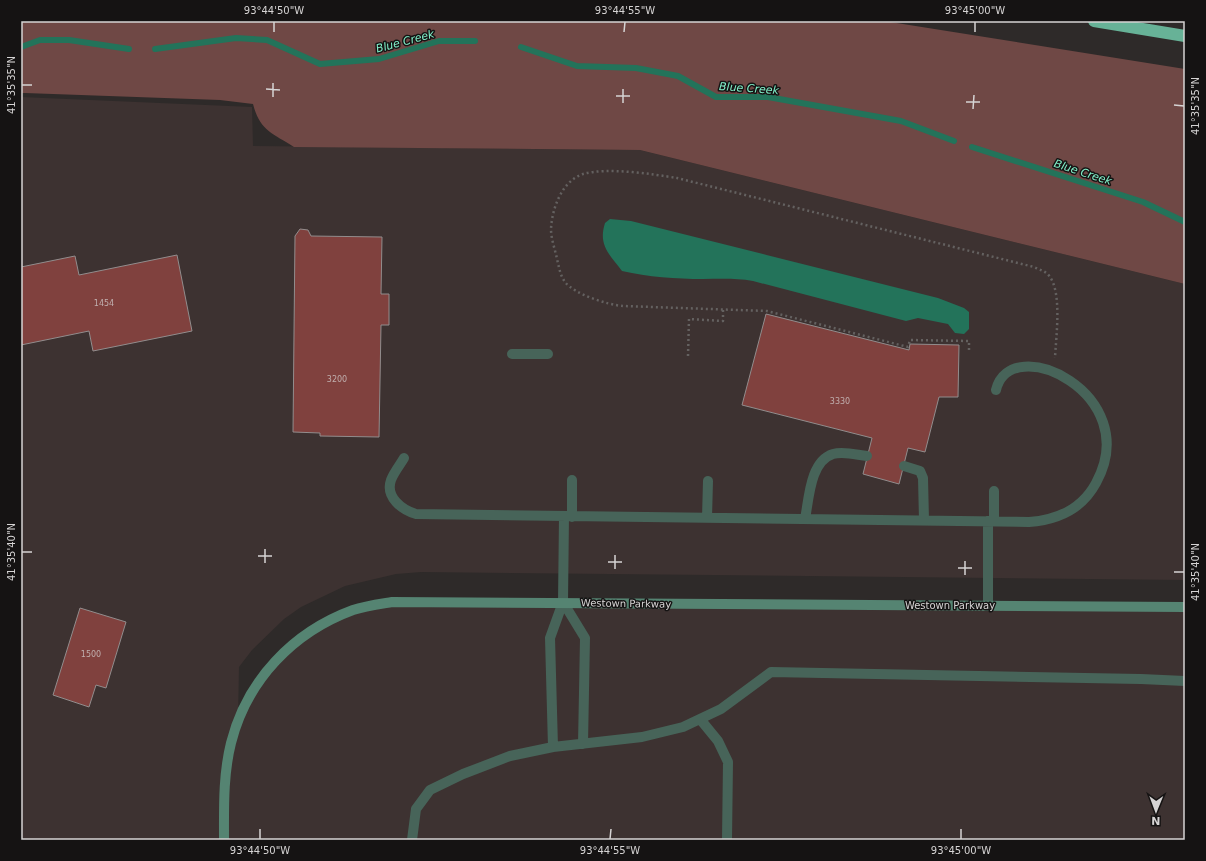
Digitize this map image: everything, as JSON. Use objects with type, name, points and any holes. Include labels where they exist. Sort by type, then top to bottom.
[{"type":"highway","points":[[1094,21],[1185,36]]},
{"type":"street","name":"Westown Parkway","points":[[224,840],[225,787],[231,743],[243,707],[263,675],[289,647],[320,625],[355,610],[392,602],[1185,607]]},
{"type":"lane","points":[[512,354],[548,354]]},
{"type":"lane","points":[[404,458],[390,481],[391,491],[395,500],[406,511],[416,514],[1029,522],[1044,521],[1058,517],[1083,501],[1093,490],[1105,462],[1107,448],[1106,433],[1096,405],[1076,383],[1055,373],[1034,368],[1016,368],[1005,372],[998,383],[996,390]]},
{"type":"lane","points":[[805,519],[816,470],[823,459],[834,454],[867,456]]},
{"type":"lane","points":[[904,466],[920,471],[923,478],[924,520]]},
{"type":"lane","points":[[553,747],[550,638],[563,602],[568,516],[572,480]]},
{"type":"lane","points":[[707,518],[708,481]]},
{"type":"lane","points":[[988,606],[991,521],[994,491]]},
{"type":"lane","points":[[563,602],[585,638],[584,744]]},
{"type":"lane","points":[[412,840],[416,809],[430,790],[463,774],[510,756],[553,747],[642,738],[683,727],[721,709],[771,672],[1134,678],[1185,681]]},
{"type":"lane","points":[[700,719],[718,742],[728,762],[727,840]]},
{"type":"path","points":[[969,350],[969,341],[910,340],[908,347],[767,311],[614,305],[571,287],[561,276],[551,229],[559,197],[564,188],[582,174],[594,172],[652,174],[671,177],[1044,271],[1049,276],[1056,290],[1055,373]]},
{"type":"path","points":[[688,356],[689,319],[723,321],[723,309]]},
{"type":"shaded area","points":[[21,21],[884,21],[1185,69],[1185,284],[640,150],[294,147],[263,126],[253,104],[220,100],[21,93]]},
{"type":"shaded area","points":[[21,97],[252,107],[253,146],[640,150],[1185,284],[1185,580],[421,572],[396,574],[345,586],[301,607],[284,619],[252,650],[239,667],[238,718],[263,675],[320,625],[392,602],[1185,607],[1185,840],[21,840]]},
{"type":"shaded area","points":[[610,219],[631,221],[938,298],[964,308],[969,312],[969,329],[964,334],[955,333],[948,324],[918,318],[906,321],[753,281],[734,279],[672,278],[622,271],[609,254],[604,243],[603,231],[605,223]]},
{"type":"building","points":[[300,229],[308,230],[311,236],[382,237],[381,294],[389,294],[389,325],[381,325],[379,437],[320,436],[320,433],[293,432],[295,236]]},
{"type":"building","points":[[177,255],[192,331],[93,351],[89,331],[21,345],[21,267],[75,256],[79,275]]},
{"type":"building","points":[[766,314],[909,350],[910,344],[959,345],[958,397],[939,397],[925,452],[908,448],[899,484],[863,474],[872,438],[742,405]]},
{"type":"building","points":[[80,608],[126,622],[106,688],[96,685],[89,707],[53,695]]},
{"type":"waterway","name":"Blue Creek","points":[[155,49],[236,38],[267,40],[320,64],[379,59],[439,41],[475,41]]},
{"type":"waterway","name":"Blue Creek","points":[[21,47],[40,40],[69,40],[129,49]]},
{"type":"waterway","name":"Blue Creek","points":[[521,47],[577,66],[636,68],[678,76],[716,97],[768,97],[901,121],[954,141]]},
{"type":"waterway","name":"Blue Creek","points":[[972,147],[1143,202],[1185,222]]}]
